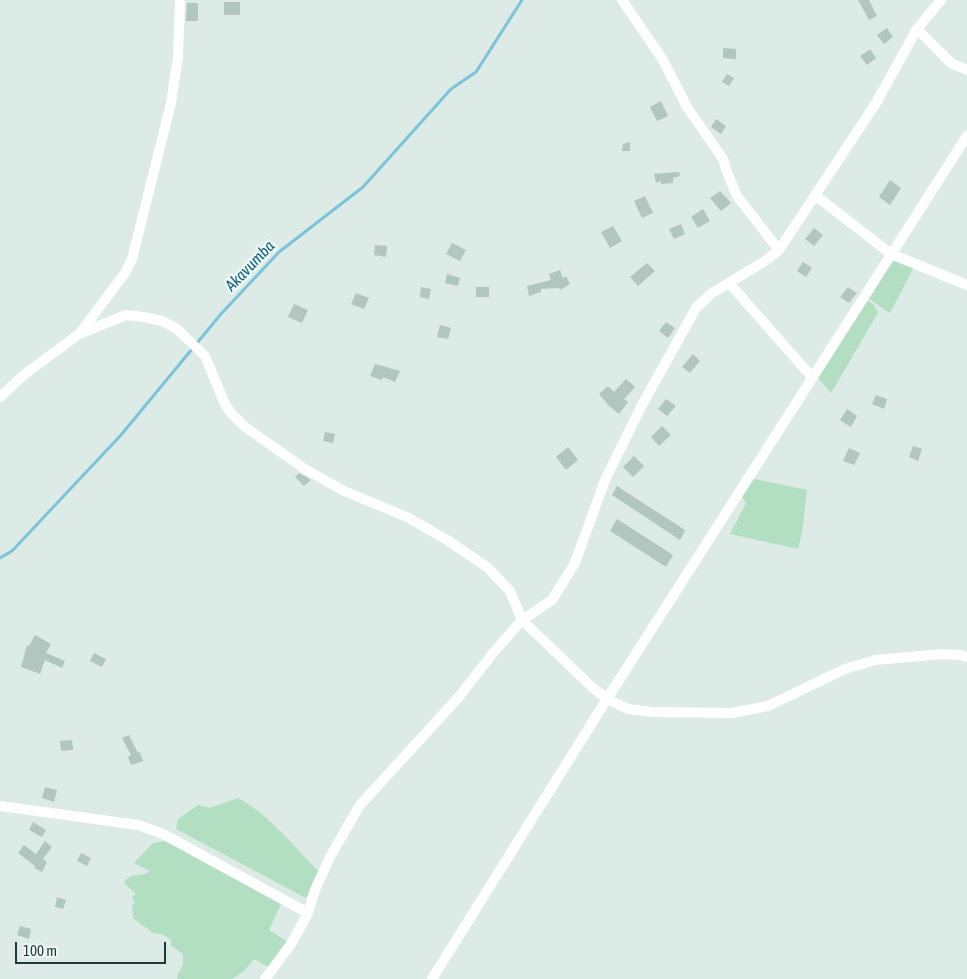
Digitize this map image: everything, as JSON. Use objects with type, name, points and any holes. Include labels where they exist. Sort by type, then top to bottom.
[{"type":"street","points":[[79,334],[125,272],[132,259],[172,95],[178,57],[180,0]]},
{"type":"street","points":[[622,0],[663,60],[687,107],[723,159],[726,172],[738,196],[779,250]]},
{"type":"street","points":[[265,979],[291,944],[308,913],[314,890],[331,855],[360,805],[458,698],[522,620],[552,600],[575,563],[605,480],[642,405],[696,308],[712,293],[765,261],[779,250],[876,103],[917,29],[941,0]]},
{"type":"street","points":[[917,29],[952,63],[967,70]]},
{"type":"street","points":[[432,979],[607,699],[967,136]]},
{"type":"street","points":[[815,196],[890,254],[967,285]]},
{"type":"street","points":[[729,283],[812,377]]},
{"type":"street","points":[[0,397],[25,374],[79,334],[116,318],[132,315],[153,318],[177,329],[205,356],[225,404],[245,427],[305,469],[344,491],[407,518],[472,556],[497,576],[510,591],[522,620],[607,699],[628,708],[652,712],[732,713],[768,706],[844,669],[875,660],[943,654],[967,657]]},
{"type":"street","points":[[0,806],[138,825],[163,834],[308,913]]},
{"type":"green space","points":[[897,260],[914,267],[890,313],[869,299],[869,296],[893,261]]},
{"type":"green space","points":[[867,300],[874,305],[878,313],[831,393],[818,378]]},
{"type":"green space","points":[[755,479],[807,490],[798,549],[730,534],[746,503],[742,497]]},
{"type":"green space","points":[[238,798],[249,804],[270,821],[318,871],[306,898],[176,829],[178,819],[198,805],[210,808]]},
{"type":"green space","points":[[166,841],[281,904],[269,930],[288,942],[268,967],[254,959],[244,971],[232,979],[177,979],[183,965],[183,954],[171,946],[171,940],[162,934],[153,933],[133,918],[132,906],[135,903],[132,897],[136,894],[124,883],[130,877],[150,871],[134,863],[153,843]]},
{"type":"building","points":[[858,0],[869,0],[877,16],[869,20]]},
{"type":"building","points":[[224,2],[240,2],[240,15],[224,15]]},
{"type":"building","points":[[187,3],[198,3],[198,21],[186,21]]},
{"type":"building","points":[[887,28],[893,37],[884,44],[877,35]]},
{"type":"building","points":[[723,48],[736,49],[736,59],[723,58]]},
{"type":"building","points":[[870,49],[876,58],[867,65],[860,56]]},
{"type":"building","points":[[727,74],[734,78],[729,86],[722,82]]},
{"type":"building","points":[[661,101],[668,116],[657,121],[650,107]]},
{"type":"building","points":[[716,119],[726,126],[721,134],[711,127]]},
{"type":"building","points":[[630,142],[630,151],[622,151],[623,144]]},
{"type":"building","points":[[679,172],[680,176],[673,178],[673,183],[661,184],[661,181],[656,183],[654,174]]},
{"type":"building","points":[[890,180],[901,188],[890,205],[879,197]]},
{"type":"building","points":[[720,191],[731,203],[721,211],[710,198]]},
{"type":"building","points":[[645,196],[653,213],[642,218],[634,201]]},
{"type":"building","points":[[703,209],[710,221],[698,228],[691,217]]},
{"type":"building","points":[[681,224],[685,234],[674,239],[669,229]]},
{"type":"building","points":[[613,226],[622,241],[610,248],[601,232]]},
{"type":"building","points":[[814,228],[823,235],[814,246],[805,239]]},
{"type":"building","points":[[452,243],[466,250],[460,261],[446,254]]},
{"type":"building","points":[[375,245],[387,246],[386,257],[374,255]]},
{"type":"building","points":[[803,262],[812,268],[806,277],[797,271]]},
{"type":"building","points":[[647,263],[655,271],[638,286],[630,277]]},
{"type":"building","points":[[560,270],[563,278],[566,276],[570,284],[560,290],[559,288],[541,289],[541,292],[529,296],[527,286],[551,280],[549,274]]},
{"type":"building","points":[[447,274],[460,278],[458,286],[445,283]]},
{"type":"building","points":[[421,287],[431,289],[429,299],[420,297]]},
{"type":"building","points":[[476,287],[489,287],[489,297],[476,297]]},
{"type":"building","points":[[848,287],[857,293],[849,303],[840,297]]},
{"type":"building","points":[[356,293],[369,298],[364,309],[351,304]]},
{"type":"building","points":[[294,304],[308,310],[302,323],[288,317]]},
{"type":"building","points":[[666,322],[675,328],[668,338],[659,331]]},
{"type":"building","points":[[440,325],[451,328],[448,339],[437,337]]},
{"type":"building","points":[[693,354],[700,361],[690,373],[682,367]]},
{"type":"building","points":[[375,364],[400,371],[395,382],[383,377],[382,380],[370,376]]},
{"type":"building","points":[[626,379],[635,387],[624,399],[628,402],[619,414],[599,394],[608,386],[614,392]]},
{"type":"building","points":[[876,395],[887,399],[884,409],[872,404]]},
{"type":"building","points":[[666,399],[676,406],[667,416],[658,409]]},
{"type":"building","points":[[847,409],[857,416],[851,427],[840,420]]},
{"type":"building","points":[[662,426],[671,435],[659,446],[651,437]]},
{"type":"building","points":[[325,432],[335,434],[333,443],[323,441]]},
{"type":"building","points":[[913,446],[922,449],[918,461],[909,457]]},
{"type":"building","points":[[568,447],[578,460],[566,470],[556,457]]},
{"type":"building","points":[[849,448],[860,453],[854,465],[843,461]]},
{"type":"building","points":[[634,456],[644,466],[633,477],[623,467]]},
{"type":"building","points":[[299,473],[311,480],[304,486],[295,477]]},
{"type":"building","points":[[617,486],[685,530],[680,540],[612,495]]},
{"type":"building","points":[[617,519],[673,555],[666,567],[610,531]]},
{"type":"building","points":[[35,635],[51,644],[46,653],[65,661],[62,668],[45,660],[40,674],[21,667],[27,645],[29,646]]},
{"type":"building","points":[[94,653],[106,659],[102,667],[90,661]]},
{"type":"building","points":[[129,735],[138,753],[140,752],[143,761],[131,765],[128,757],[131,755],[122,738]]},
{"type":"building","points":[[72,740],[73,750],[61,751],[60,741]]},
{"type":"building","points":[[45,787],[57,790],[54,802],[42,798]]},
{"type":"building","points":[[33,822],[46,830],[42,837],[29,830]]},
{"type":"building","points":[[45,841],[52,847],[43,859],[47,862],[42,872],[34,868],[35,866],[18,853],[24,845],[36,854]]},
{"type":"building","points":[[81,853],[91,858],[87,866],[77,861]]},
{"type":"building","points":[[57,897],[66,900],[63,909],[55,907]]},
{"type":"building","points":[[20,926],[31,929],[29,939],[17,935]]},
{"type":"waterway","name":"Akavumba","points":[[0,558],[12,551],[121,435],[221,314],[279,252],[363,187],[451,89],[476,72],[522,0]]}]
